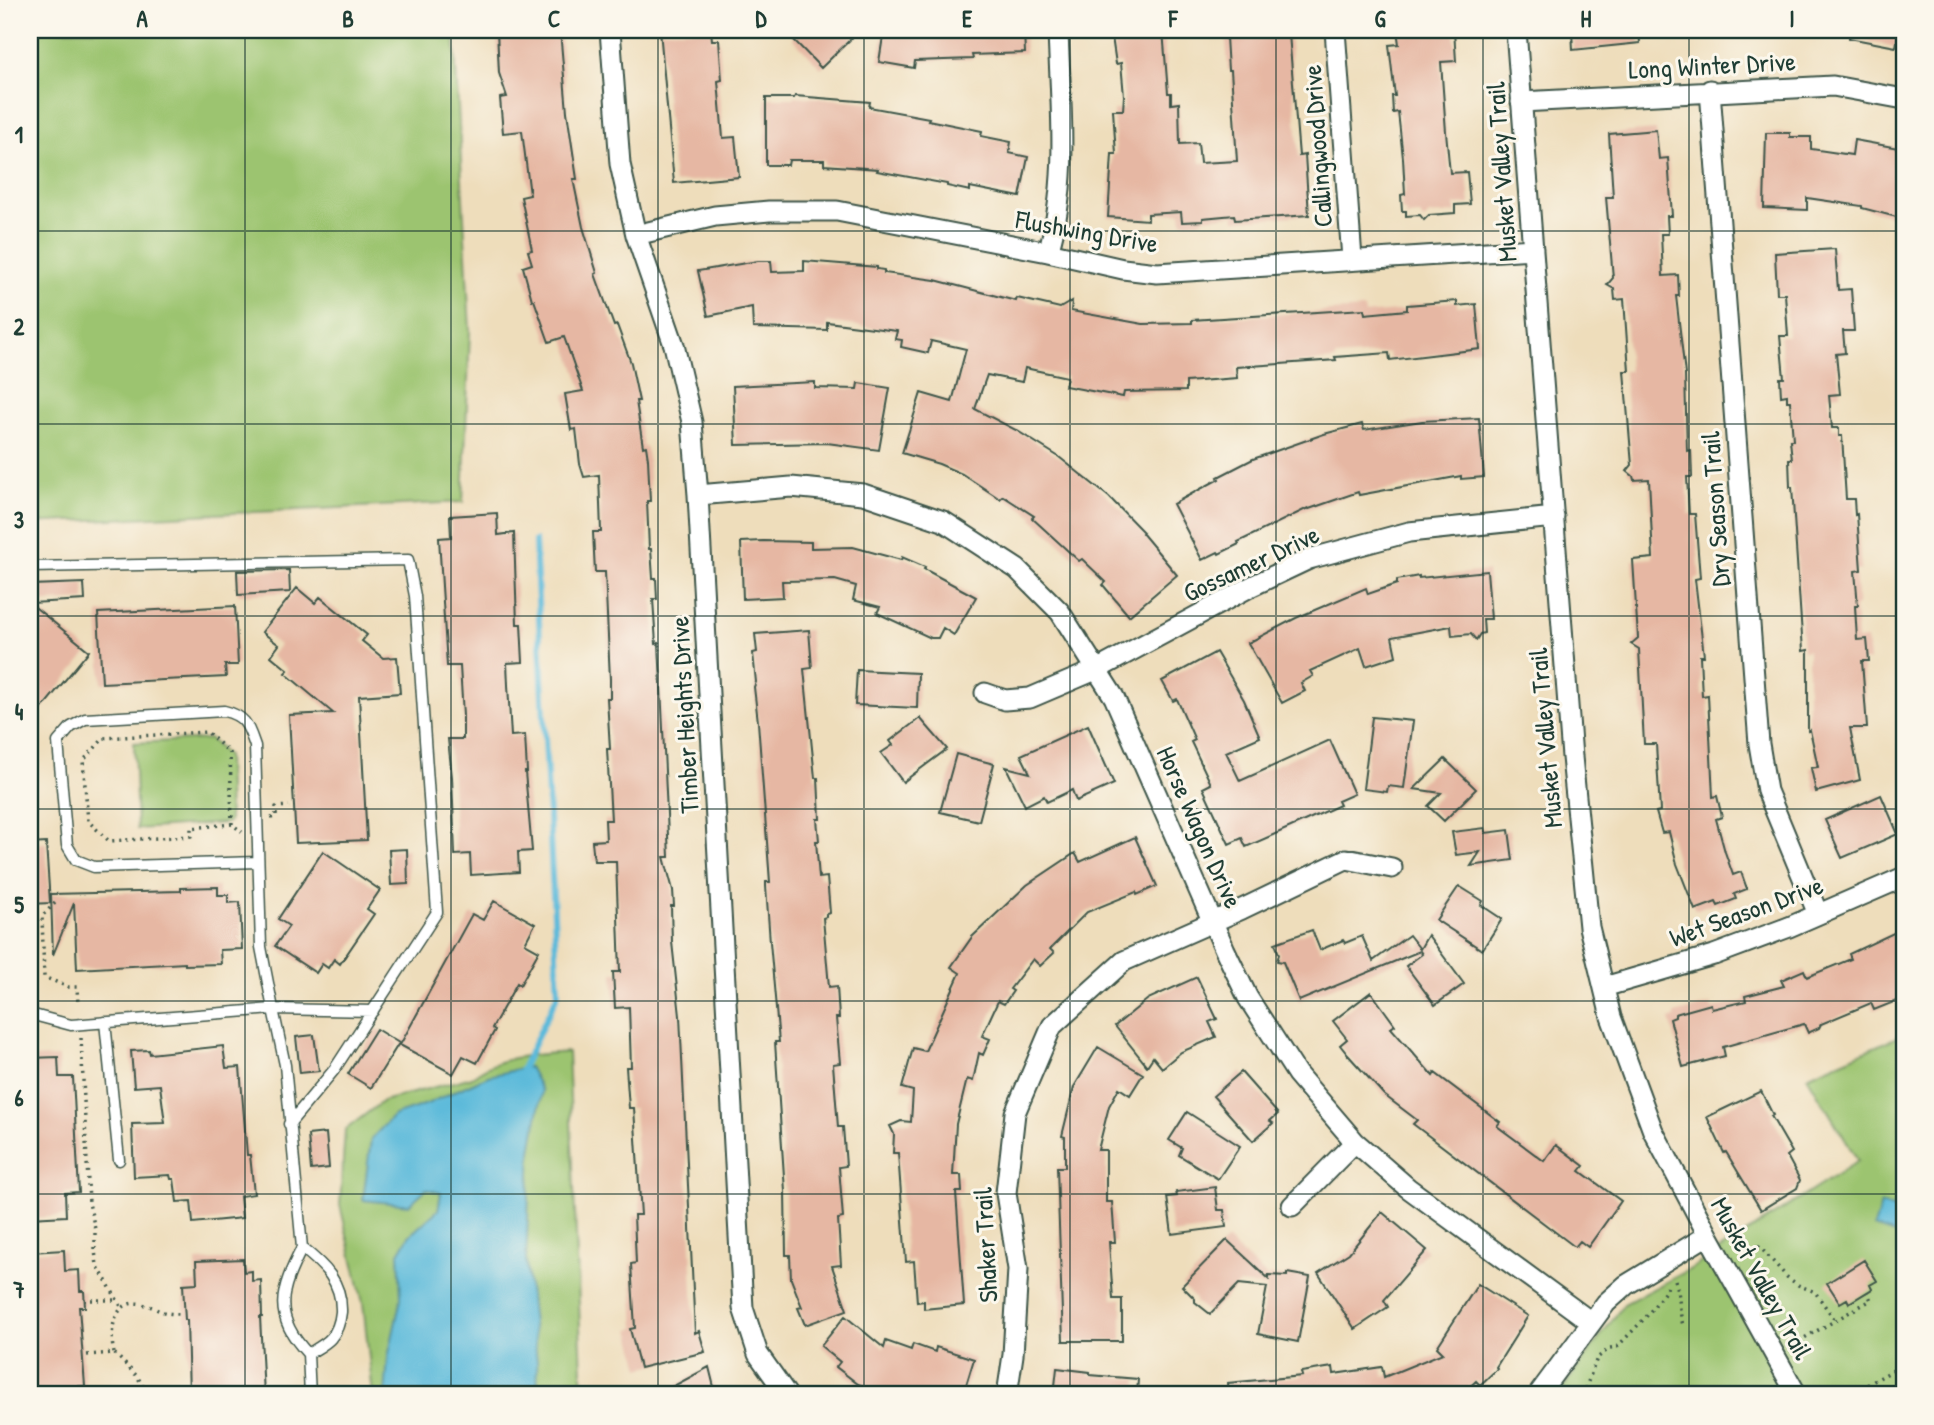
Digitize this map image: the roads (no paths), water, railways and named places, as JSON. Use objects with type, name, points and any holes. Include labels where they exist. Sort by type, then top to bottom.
[{"type":"street","name":"Timber Heights Drive","points":[[610,30],[620,164],[636,235],[674,345],[692,422],[743,1308],[758,1354],[787,1395]]},
{"type":"street","points":[[1048,252],[1058,219],[1063,178],[1058,30]]},
{"type":"street","name":"Callingwood Drive","points":[[1335,30],[1352,259]]},
{"type":"street","name":"Musket Valley Trail","points":[[1516,30],[1572,757],[1589,927],[1611,1017],[1653,1131],[1797,1395]]},
{"type":"street","name":"Long Winter Drive","points":[[1521,102],[1710,90],[1833,86],[1904,99]]},
{"type":"street","name":"Dry Season Trail","points":[[1710,90],[1759,744],[1767,791],[1818,914]]},
{"type":"street","name":"Flushwing Drive","points":[[636,235],[715,216],[769,211],[837,211],[1123,269],[1157,272],[1533,249]]},
{"type":"street","name":"Horse Wagon Drive","points":[[698,495],[790,487],[863,494],[943,521],[1017,569],[1060,612],[1114,697],[1248,998],[1297,1074],[1355,1142],[1408,1188],[1591,1322]]},
{"type":"street","name":"Gossamer Drive","points":[[985,693],[1005,700],[1030,698],[1098,669],[1308,559],[1409,532],[1554,517]]},
{"type":"street","name":"Shaker Trail","points":[[1007,1395],[1013,1355],[1018,1269],[1006,1193],[1014,1126],[1016,1113],[1052,1026],[1124,961],[1346,859],[1392,868]]},
{"type":"street","name":"Wet Season Drive","points":[[1604,987],[1714,955],[1904,877]]},
{"type":"street","points":[[1292,1206],[1355,1142]]},
{"type":"street","points":[[1538,1395],[1591,1322],[1626,1285],[1708,1235]]},
{"type":"lane","points":[[30,567],[408,560],[415,596],[437,912],[334,1070],[289,1124]]},
{"type":"lane","points":[[258,862],[93,867],[76,860],[67,845],[58,742],[71,727],[85,719],[224,710],[236,714],[248,724],[255,746],[261,947],[285,1065],[302,1248],[283,1292],[286,1322],[293,1337],[309,1354],[310,1395]]},
{"type":"lane","points":[[30,1014],[71,1025],[273,1009],[373,1011]]},
{"type":"lane","points":[[106,1022],[119,1160]]},
{"type":"lane","points":[[302,1248],[322,1264],[337,1282],[341,1300],[340,1324],[330,1339],[309,1354]]},
{"type":"water","points":[[529,1067],[542,1091],[531,1151],[526,1260],[538,1395],[385,1395],[388,1357],[401,1298],[399,1253],[409,1236],[438,1210],[441,1193],[426,1189],[409,1205],[363,1200],[371,1139],[394,1115],[427,1104],[488,1076]]},
{"type":"water","points":[[1904,1182],[1904,1237],[1874,1227],[1881,1204],[1896,1209]]},
{"type":"waterway","points":[[519,1075],[558,994],[535,541]]}]
